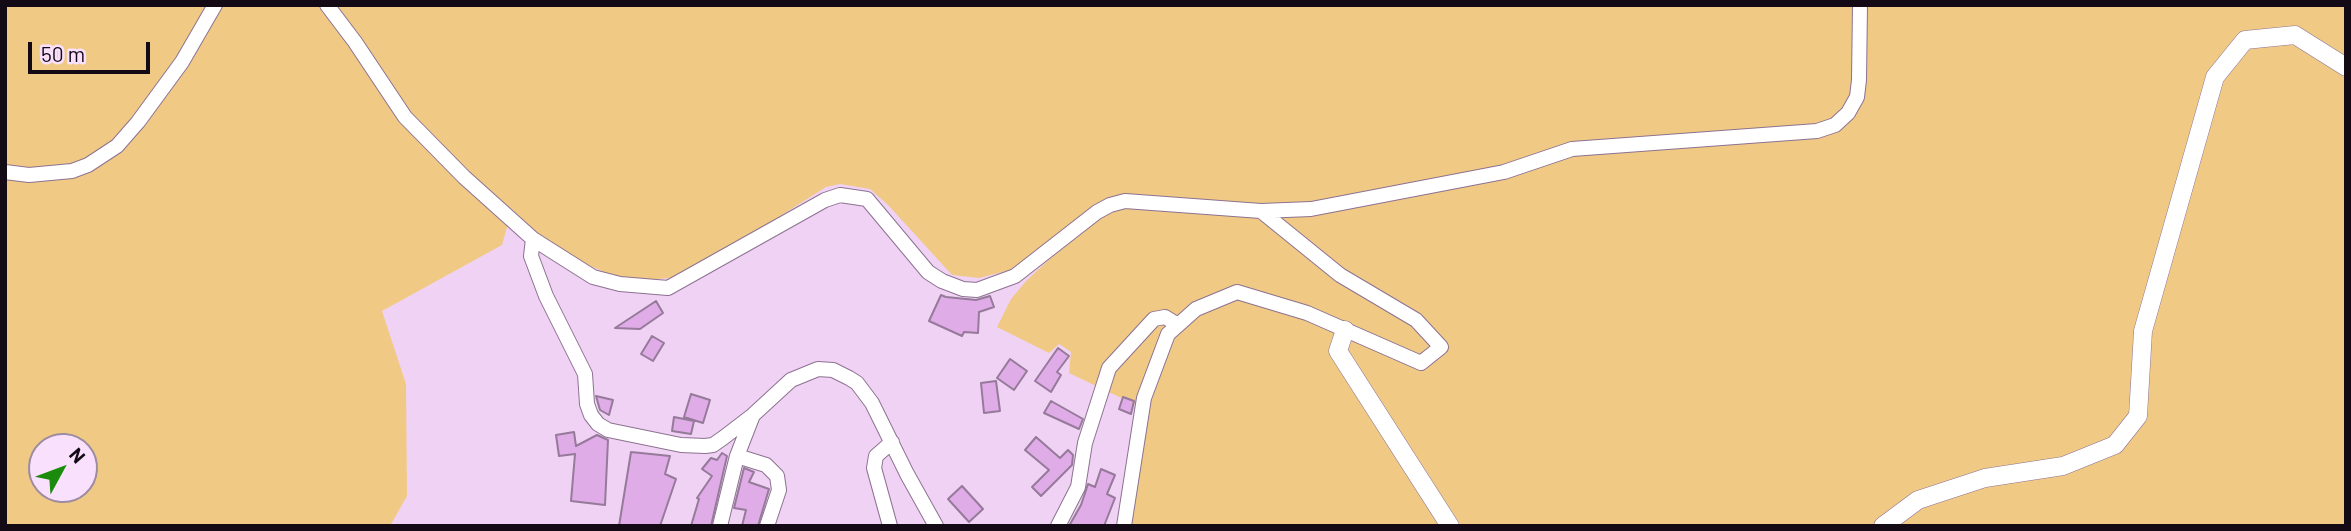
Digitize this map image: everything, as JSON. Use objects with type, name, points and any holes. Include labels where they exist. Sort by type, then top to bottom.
[{"type":"street","points":[[5,172],[29,175],[72,171],[110,152],[138,122],[182,62],[215,5]]},
{"type":"street","points":[[327,5],[405,117],[464,177],[533,239],[593,276],[620,284],[668,288],[825,200],[840,195],[867,199],[929,272],[942,281],[963,289],[977,290],[1015,276],[1076,226],[1110,205],[1125,201],[1261,211],[1311,209],[1504,172],[1572,149],[1817,131],[1835,125],[1857,97],[1860,5]]},
{"type":"street","points":[[1883,526],[1918,500],[1985,478],[2063,466],[2115,446],[2138,416],[2143,331],[2215,76],[2245,40],[2295,35],[2346,67]]},
{"type":"street","points":[[1124,526],[1144,398],[1168,334],[1196,309],[1237,292],[1307,313],[1422,363],[1441,347],[1416,320],[1340,275],[1261,211]]},
{"type":"street","points":[[533,239],[531,256],[546,296],[585,374],[587,404],[598,424],[608,430],[681,445],[713,445],[753,415],[792,380],[810,371],[833,370],[857,383],[872,402],[906,474],[936,526]]},
{"type":"street","points":[[1058,526],[1078,487],[1085,443],[1110,368],[1154,319],[1165,317],[1178,325]]},
{"type":"street","points":[[1345,330],[1338,351],[1450,526]]},
{"type":"street","points":[[720,526],[737,456],[753,415]]},
{"type":"street","points":[[890,526],[874,468],[876,456],[892,442]]},
{"type":"street","points":[[737,456],[766,465],[777,476],[779,490],[767,526]]},
{"type":"shaded area","points":[[5,5],[2346,5],[2346,526],[1121,526],[1136,405],[1069,373],[1071,352],[1059,344],[1049,353],[997,327],[1011,299],[1027,280],[1068,242],[1010,270],[979,278],[952,275],[870,189],[840,184],[826,187],[744,239],[671,278],[643,280],[613,276],[561,253],[532,230],[512,209],[502,245],[382,311],[406,384],[407,496],[390,526],[5,526]]},
{"type":"building","points":[[941,295],[976,300],[990,296],[994,307],[979,312],[978,333],[964,332],[962,336],[929,321]]},
{"type":"building","points":[[656,301],[663,313],[640,329],[615,328]]},
{"type":"building","points":[[652,336],[664,343],[653,361],[641,354]]},
{"type":"building","points":[[1058,348],[1069,356],[1057,372],[1061,375],[1051,392],[1035,381]]},
{"type":"building","points":[[1010,359],[1027,371],[1014,390],[997,378]]},
{"type":"building","points":[[996,381],[1000,411],[984,413],[981,383]]},
{"type":"building","points":[[691,394],[710,400],[703,423],[684,417]]},
{"type":"building","points":[[596,396],[613,400],[609,415],[600,410]]},
{"type":"building","points":[[1123,397],[1134,401],[1131,414],[1119,409]]},
{"type":"building","points":[[1051,401],[1083,419],[1079,429],[1044,413]]},
{"type":"building","points":[[674,417],[694,421],[691,434],[672,431]]},
{"type":"building","points":[[574,432],[576,446],[597,435],[608,440],[605,505],[571,501],[575,454],[559,456],[556,435]]},
{"type":"building","points":[[1036,437],[1060,458],[1068,450],[1073,455],[1072,465],[1041,496],[1032,487],[1049,470],[1025,450]]},
{"type":"building","points":[[631,452],[670,456],[665,474],[676,479],[660,526],[619,526]]},
{"type":"building","points":[[722,453],[727,456],[711,526],[691,526],[699,499],[697,498],[712,476],[702,469],[711,458],[717,460]]},
{"type":"building","points":[[744,468],[754,472],[749,482],[769,489],[758,526],[742,526],[746,510],[734,508]]},
{"type":"building","points":[[1101,469],[1115,475],[1107,494],[1115,498],[1104,526],[1069,526],[1081,505],[1088,484],[1095,487]]},
{"type":"building","points":[[962,486],[983,509],[969,522],[948,499]]}]
